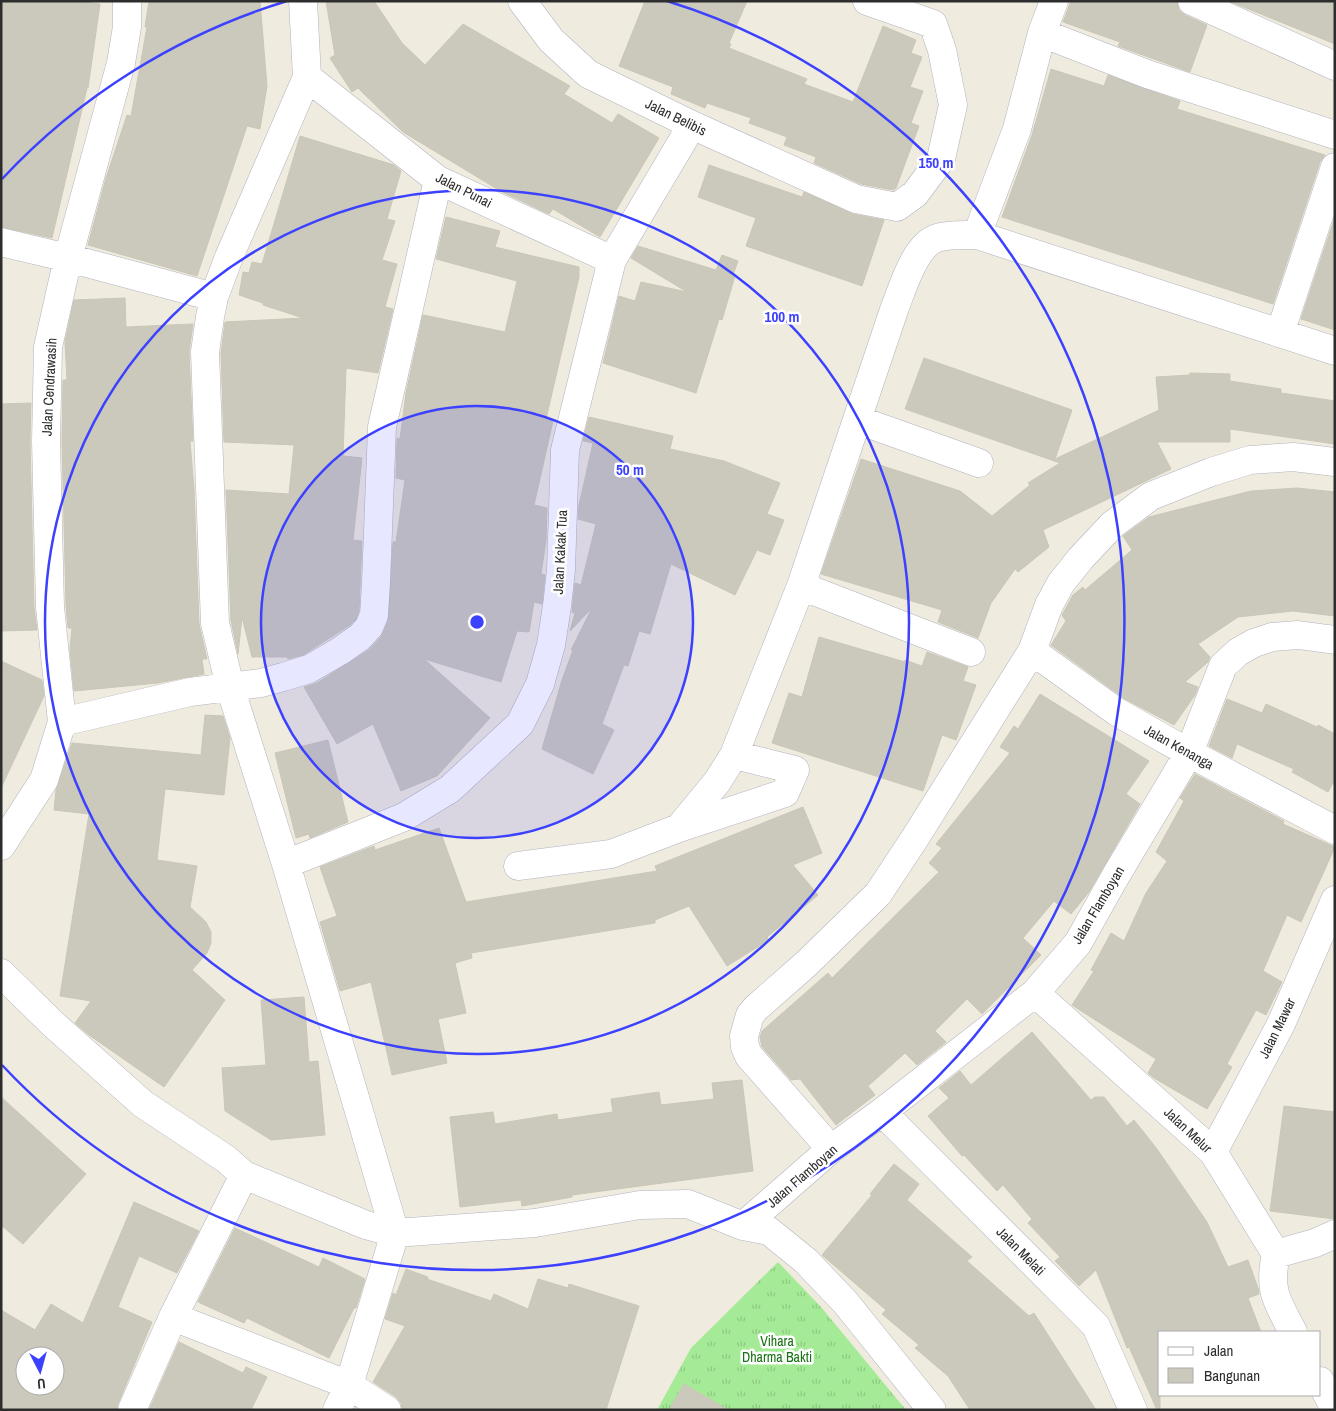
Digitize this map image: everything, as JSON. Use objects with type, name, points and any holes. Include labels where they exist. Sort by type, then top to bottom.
[{"type":"street","name":"Jalan Cendrawasih","points":[[62,722],[50,607],[46,441],[48,347],[68,258],[121,63],[127,28],[127,1]]},
{"type":"street","points":[[303,1],[306,77],[248,211],[214,297],[205,352],[215,623],[230,687],[286,864],[395,1233],[349,1385],[337,1410]]},
{"type":"street","name":"Jalan Belibis","points":[[522,1],[551,40],[588,74],[692,125],[856,198],[897,207],[915,194],[941,159],[953,105],[942,50],[933,24],[867,1]]},
{"type":"street","points":[[976,235],[1017,129],[1042,33],[1054,1]]},
{"type":"street","points":[[1192,1],[1335,66]]},
{"type":"street","points":[[1042,33],[1147,74],[1335,135]]},
{"type":"street","name":"Jalan Punai","points":[[306,77],[438,180],[612,260]]},
{"type":"street","name":"Jalan Kakak Tua","points":[[286,864],[404,817],[450,789],[520,724],[540,684],[551,645],[561,570],[565,450],[612,260],[692,125]]},
{"type":"street","points":[[1280,333],[1335,167]]},
{"type":"street","points":[[1,846],[44,780],[62,722],[190,692],[261,683],[283,678],[309,668],[340,651],[360,637],[369,627],[374,615],[382,427],[438,180]]},
{"type":"street","points":[[679,828],[718,782],[734,755],[801,586],[858,420],[894,307],[910,269],[929,242],[946,236],[976,235],[1335,351]]},
{"type":"street","points":[[1,242],[214,297]]},
{"type":"street","points":[[858,420],[979,463]]},
{"type":"street","points":[[831,1149],[749,1056],[745,1047],[746,1025],[756,1008],[806,964],[878,894],[1032,651],[1049,605],[1061,583],[1112,525],[1151,496],[1211,472],[1250,460],[1293,457],[1335,462]]},
{"type":"street","points":[[801,586],[971,652]]},
{"type":"street","name":"Jalan Flamboyan","points":[[743,1226],[831,1149],[882,1112],[1035,993],[1078,943],[1189,753],[1223,666],[1238,652],[1254,643],[1272,637],[1298,635],[1335,640]]},
{"type":"street","name":"Jalan Kenanga","points":[[1032,651],[1117,712],[1189,753],[1335,830]]},
{"type":"street","points":[[518,866],[611,854],[679,828],[785,793],[795,770],[734,755]]},
{"type":"street","name":"Jalan Mawar","points":[[1213,1152],[1281,1024],[1335,900]]},
{"type":"street","points":[[1,973],[53,1024],[142,1104],[226,1159],[244,1175],[366,1225],[395,1233],[535,1223],[640,1205],[688,1204],[743,1226],[769,1231],[806,1261],[845,1302],[932,1410]]},
{"type":"street","name":"Jalan Melur","points":[[1035,993],[1213,1152],[1276,1254]]},
{"type":"street","name":"Jalan Melati","points":[[882,1112],[1096,1326],[1133,1410]]},
{"type":"street","points":[[132,1410],[173,1316],[244,1175]]},
{"type":"street","points":[[1293,1331],[1275,1298],[1272,1273],[1276,1254],[1315,1243],[1335,1234]]},
{"type":"street","points":[[173,1316],[349,1385],[387,1410]]},
{"type":"street","points":[[1321,1383],[1335,1408]]},
{"type":"green space","name":"Vihara Dharma Bakti","points":[[778,1262],[821,1307],[906,1410],[657,1410],[691,1348]]},
{"type":"building","points":[[1,1],[74,1],[100,4],[88,88],[52,238],[1,227]]},
{"type":"building","points":[[149,1],[260,1],[267,86],[260,129],[247,126],[197,276],[88,245],[106,178],[127,115],[131,116],[147,27],[145,27]]},
{"type":"building","points":[[326,1],[374,1],[402,43],[425,65],[463,24],[570,86],[564,94],[612,123],[618,114],[659,138],[600,237],[553,209],[549,214],[502,192],[403,132],[358,88],[352,92],[330,58],[335,55]]},
{"type":"building","points":[[645,1],[747,1],[729,43],[731,44],[729,48],[807,79],[804,84],[853,102],[883,26],[916,40],[911,53],[922,57],[910,87],[923,91],[911,123],[919,126],[896,188],[893,190],[861,184],[814,163],[816,157],[784,145],[787,137],[749,123],[751,118],[707,103],[705,108],[671,94],[673,87],[619,66]]},
{"type":"building","points":[[1071,1],[1177,1],[1179,10],[1185,15],[1207,25],[1190,72],[1118,46],[1120,42],[1063,22]]},
{"type":"building","points":[[1231,1],[1335,1],[1335,44],[1231,2]]},
{"type":"building","points":[[1051,69],[1104,86],[1108,75],[1180,101],[1177,109],[1325,155],[1320,162],[1273,304],[1002,217],[1032,135]]},
{"type":"building","points":[[300,136],[394,165],[401,171],[387,219],[395,221],[382,260],[397,264],[385,307],[393,309],[378,373],[346,368],[343,456],[362,458],[353,540],[362,541],[359,611],[356,619],[350,625],[303,655],[288,659],[287,657],[252,657],[242,617],[238,654],[231,621],[226,490],[289,494],[294,445],[224,442],[221,353],[225,322],[303,318],[239,295],[243,272],[249,273],[252,262],[262,264]]},
{"type":"building","points":[[709,165],[802,197],[804,192],[853,214],[884,220],[862,286],[746,246],[756,218],[698,197]]},
{"type":"building","points":[[446,217],[500,231],[495,247],[579,267],[579,277],[546,419],[553,421],[534,505],[547,508],[546,540],[541,574],[545,575],[542,604],[534,602],[529,632],[517,631],[501,682],[424,659],[490,718],[437,776],[401,791],[373,724],[337,744],[304,687],[317,683],[369,650],[381,637],[388,621],[393,542],[396,542],[405,480],[396,478],[397,438],[400,439],[406,393],[423,315],[505,332],[517,281],[436,259]]},
{"type":"building","points":[[1335,217],[1335,330],[1301,319]]},
{"type":"building","points":[[638,246],[716,270],[722,255],[738,261],[722,320],[719,319],[696,393],[603,363],[619,296],[635,301],[641,282],[687,292],[631,258]]},
{"type":"building","points":[[125,298],[126,327],[193,324],[189,352],[193,441],[190,441],[194,489],[199,624],[207,659],[202,659],[204,674],[158,683],[74,691],[70,649],[72,628],[68,628],[66,606],[62,441],[63,380],[67,380],[65,342],[74,300]]},
{"type":"building","points":[[924,358],[1072,410],[1055,459],[1159,410],[1156,377],[1190,375],[1190,373],[1230,374],[1230,381],[1281,389],[1281,393],[1335,401],[1335,444],[1230,429],[1230,442],[1157,442],[1171,469],[1043,530],[1049,547],[1018,572],[1015,569],[991,603],[978,638],[938,622],[942,610],[821,574],[861,459],[960,491],[992,516],[1030,485],[1028,483],[1060,463],[905,409]]},
{"type":"building","points":[[31,403],[30,441],[34,607],[37,630],[1,631],[1,404]]},
{"type":"building","points":[[589,417],[673,436],[670,449],[724,461],[780,483],[767,514],[784,520],[770,555],[757,550],[735,595],[671,564],[650,634],[639,631],[628,666],[624,665],[602,724],[614,730],[593,774],[542,749],[562,680],[573,650],[571,650],[592,608],[570,631],[575,613],[572,612],[575,583],[581,585],[596,524],[578,519],[579,505],[593,443],[583,441]]},
{"type":"building","points":[[1297,488],[1335,492],[1335,616],[1293,611],[1238,617],[1198,644],[1210,657],[1208,662],[1185,682],[1198,687],[1195,695],[1174,725],[1125,699],[1051,645],[1066,621],[1062,615],[1073,595],[1083,587],[1085,590],[1132,550],[1123,536],[1149,517],[1251,491]]},
{"type":"building","points":[[819,637],[922,666],[927,652],[968,667],[963,681],[976,685],[956,740],[942,735],[923,791],[772,743],[789,693],[802,697]]},
{"type":"building","points":[[1,661],[42,680],[44,696],[1,788]]},
{"type":"building","points":[[1040,694],[1149,761],[1126,794],[1140,804],[1089,892],[1071,914],[1054,901],[1023,938],[1041,955],[982,1014],[967,999],[935,1031],[946,1042],[917,1065],[905,1053],[868,1086],[875,1095],[836,1125],[800,1079],[791,1080],[762,1047],[760,1037],[762,1031],[828,973],[832,978],[939,872],[929,863],[942,848],[936,844],[1010,753],[1000,747],[1014,726],[1018,729]]},
{"type":"building","points":[[1227,699],[1262,713],[1266,704],[1335,734],[1335,779],[1328,792],[1292,772],[1294,769],[1237,744],[1232,758],[1209,746]]},
{"type":"building","points":[[205,715],[223,716],[230,738],[224,795],[165,789],[157,860],[197,866],[190,907],[206,922],[211,932],[211,943],[207,953],[192,970],[225,1000],[164,1087],[89,1035],[75,1023],[91,1001],[60,996],[89,814],[54,810],[56,790],[72,743],[201,755]]},
{"type":"building","points":[[328,740],[348,822],[310,838],[309,834],[296,838],[275,753]]},
{"type":"building","points":[[1195,774],[1284,821],[1283,824],[1335,847],[1301,922],[1287,915],[1263,971],[1282,982],[1266,1015],[1256,1010],[1227,1064],[1232,1067],[1207,1109],[1148,1073],[1156,1059],[1072,1005],[1094,971],[1091,970],[1111,933],[1124,941],[1146,893],[1167,861],[1156,852],[1184,801],[1180,798]]},
{"type":"building","points":[[803,807],[822,853],[793,865],[818,895],[767,937],[769,940],[727,966],[689,906],[655,920],[655,923],[471,953],[472,958],[455,963],[466,1013],[438,1019],[447,1063],[392,1075],[371,982],[340,991],[320,922],[337,916],[320,867],[374,846],[375,850],[439,828],[466,902],[657,871],[655,866]]},
{"type":"building","points":[[304,997],[309,1062],[318,1061],[325,1135],[271,1140],[225,1111],[222,1068],[266,1065],[261,1000]]},
{"type":"building","points":[[1032,1032],[1091,1100],[1095,1097],[1104,1097],[1127,1126],[1134,1120],[1157,1149],[1207,1222],[1228,1267],[1248,1260],[1259,1294],[1248,1298],[1261,1331],[1158,1331],[1158,1396],[1160,1396],[1160,1410],[1157,1410],[1129,1347],[1127,1348],[1096,1270],[1079,1286],[1055,1261],[1060,1257],[1028,1223],[1032,1219],[1003,1185],[997,1191],[964,1155],[962,1156],[928,1116],[949,1098],[939,1088],[960,1071],[971,1085]]},
{"type":"building","points":[[742,1080],[753,1171],[572,1195],[572,1197],[522,1206],[521,1200],[460,1207],[450,1117],[493,1112],[495,1124],[557,1114],[558,1120],[613,1112],[611,1099],[659,1092],[661,1105],[714,1099],[712,1083]]},
{"type":"building","points":[[1,1097],[86,1174],[23,1244],[1,1225]]},
{"type":"building","points":[[1284,1106],[1335,1112],[1335,1219],[1270,1211]]},
{"type":"building","points":[[894,1164],[919,1184],[907,1200],[972,1257],[967,1261],[1029,1316],[1034,1313],[1096,1410],[970,1410],[948,1376],[915,1348],[919,1345],[882,1314],[886,1310],[822,1255],[872,1195],[870,1194]]},
{"type":"building","points":[[134,1202],[199,1231],[177,1273],[139,1256],[118,1307],[152,1322],[117,1410],[1,1410],[1,1310],[35,1330],[51,1304],[83,1323]]},
{"type":"building","points":[[235,1228],[319,1267],[323,1258],[365,1279],[356,1308],[354,1308],[329,1358],[247,1318],[244,1323],[198,1302]]},
{"type":"building","points":[[406,1269],[428,1277],[427,1279],[491,1301],[494,1294],[528,1309],[538,1279],[568,1288],[569,1284],[639,1306],[606,1410],[402,1409],[401,1403],[396,1397],[373,1382],[405,1326],[385,1319],[393,1293],[396,1295]]},
{"type":"building","points":[[179,1342],[243,1373],[246,1367],[267,1377],[251,1410],[149,1410]]},
{"type":"building","points":[[684,1384],[728,1410],[669,1410]]}]
